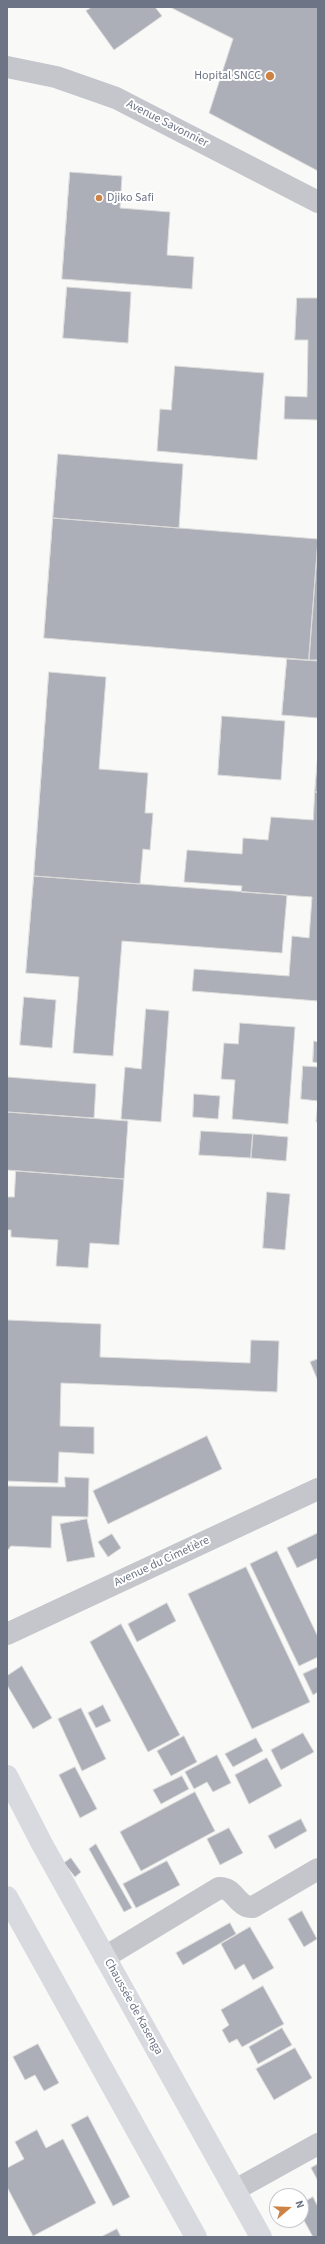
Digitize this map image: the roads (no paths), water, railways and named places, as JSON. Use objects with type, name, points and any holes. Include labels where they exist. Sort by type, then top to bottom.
[{"type":"main road","name":"Chaussée de Kasenga","points":[[7,1776],[42,1844],[261,2237]]},
{"type":"main road","points":[[7,1897],[196,2237]]},
{"type":"street","name":"Avenue Savonnier","points":[[7,67],[56,77],[116,98],[318,202]]},
{"type":"street","name":"Avenue du Cimetière","points":[[7,1634],[318,1489]]},
{"type":"street","points":[[105,1957],[219,1888],[230,1891],[244,1906],[253,1907],[318,1868]]},
{"type":"street","points":[[235,2190],[318,2144]]},
{"type":"place","name":"Hopital SNCC","points":[[270,76]]},
{"type":"place","name":"Djiko Safi","points":[[99,198]]}]
